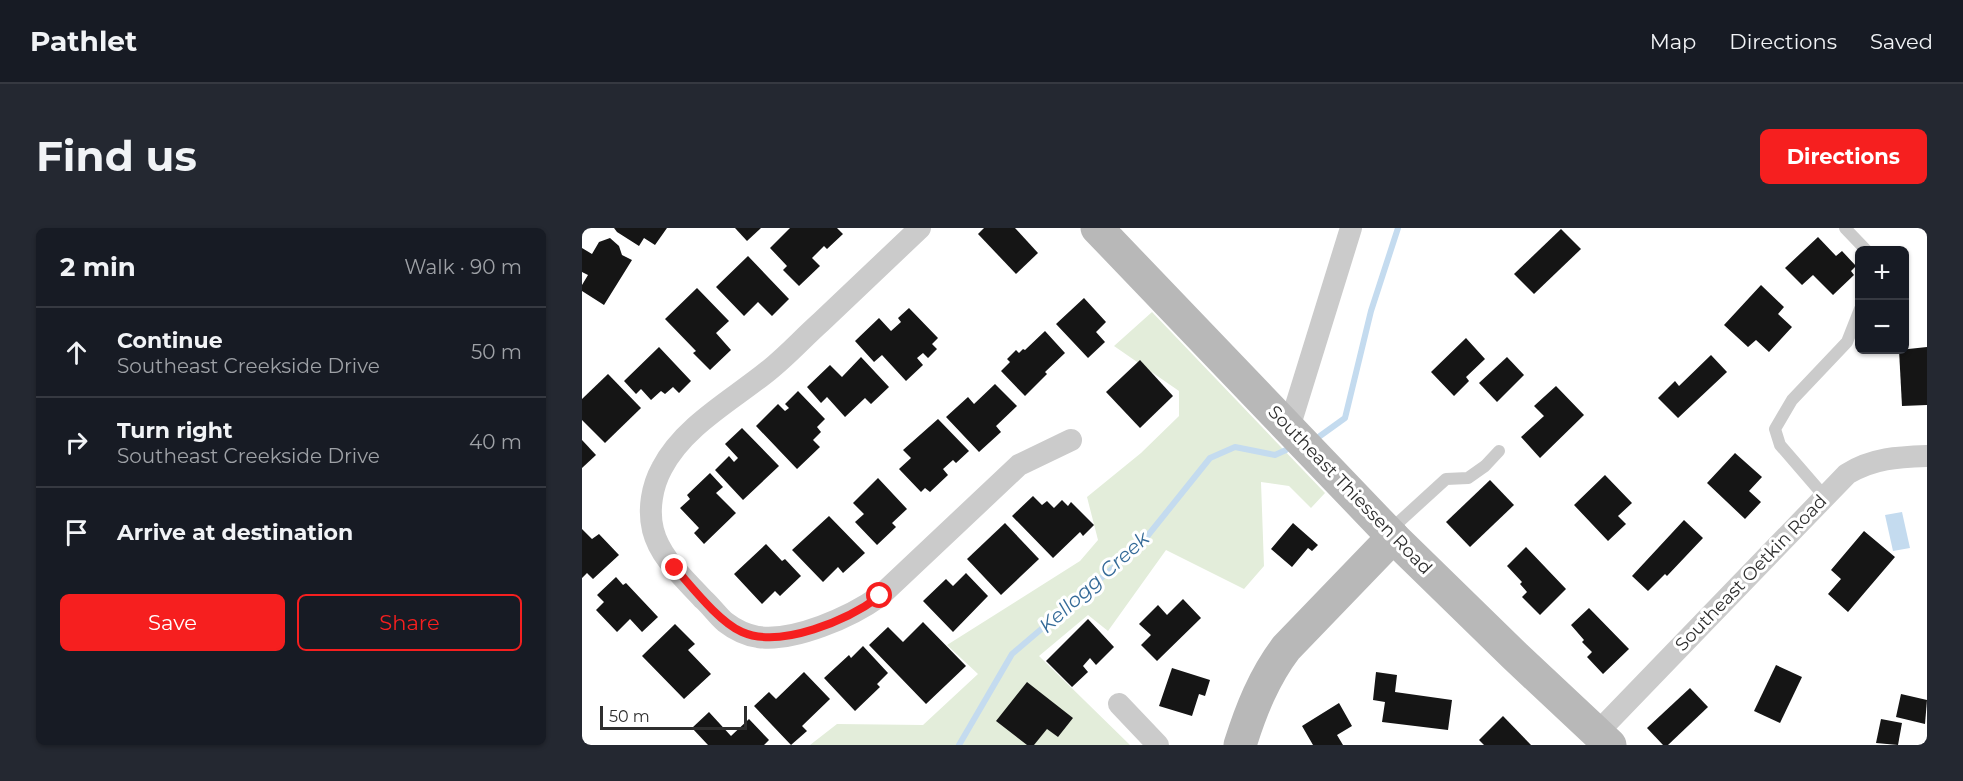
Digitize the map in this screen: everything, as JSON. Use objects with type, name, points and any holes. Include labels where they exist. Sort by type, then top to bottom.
[{"type":"main road","name":"Southeast Thiessen Road","points":[[1097,228],[1391,534],[1515,656],[1604,739]]},
{"type":"main road","points":[[1240,745],[1256,699],[1275,663],[1286,648],[1391,534]]},
{"type":"street","points":[[920,228],[774,366],[720,406],[672,450],[652,491],[653,530],[664,553],[725,622],[740,632],[756,637],[776,638],[798,633],[842,619],[880,596],[1019,465],[1071,440]]},
{"type":"street","points":[[1289,428],[1351,228]]},
{"type":"street","name":"Southeast Oetkin Road","points":[[1604,739],[1824,496],[1847,474],[1866,464],[1897,457],[1927,456]]},
{"type":"street","points":[[1119,704],[1158,745]]},
{"type":"lane","points":[[1845,228],[1862,246]]},
{"type":"lane","points":[[1824,496],[1780,446],[1776,429],[1792,400],[1847,342],[1855,322]]},
{"type":"lane","points":[[1391,534],[1446,479],[1468,478],[1485,466],[1499,451]]},
{"type":"green space","points":[[1152,312],[1325,493],[1311,508],[1289,486],[1261,482],[1264,566],[1244,589],[1166,550],[1108,631],[1088,615],[1039,656],[1130,745],[810,745],[837,724],[923,725],[978,674],[947,645],[1080,561],[1098,540],[1087,497],[1141,453],[1179,416],[1179,391],[1114,346]]},
{"type":"water","points":[[1902,512],[1910,548],[1893,551],[1885,515]]},
{"type":"building","points":[[614,228],[667,228],[655,245],[644,238],[639,246]]},
{"type":"building","points":[[735,228],[761,228],[747,241]]},
{"type":"building","points":[[790,228],[837,228],[843,234],[827,249],[824,246],[812,258],[820,266],[799,286],[783,270],[787,266],[770,248]]},
{"type":"building","points":[[984,228],[1015,228],[1038,253],[1016,274],[978,234]]},
{"type":"building","points":[[1561,229],[1581,249],[1534,294],[1514,274]]},
{"type":"building","points":[[1818,237],[1836,256],[1842,251],[1855,265],[1851,271],[1854,275],[1833,295],[1813,275],[1802,285],[1785,268]]},
{"type":"building","points":[[610,238],[619,246],[622,255],[632,260],[604,305],[582,291],[582,285],[588,275],[582,272],[582,248],[592,254],[599,242]]},
{"type":"building","points":[[748,256],[789,299],[772,316],[758,302],[744,316],[716,287]]},
{"type":"building","points":[[1761,285],[1784,307],[1778,314],[1792,327],[1769,352],[1756,340],[1748,347],[1724,325]]},
{"type":"building","points":[[697,288],[729,321],[716,333],[731,350],[710,370],[693,353],[696,351],[665,319]]},
{"type":"building","points":[[1084,298],[1106,322],[1096,332],[1105,342],[1088,358],[1056,324]]},
{"type":"building","points":[[909,308],[938,338],[932,344],[937,349],[928,358],[923,353],[917,358],[923,365],[906,381],[882,355],[874,362],[855,341],[879,318],[891,331],[901,322],[898,318]]},
{"type":"building","points":[[1045,331],[1065,353],[1025,396],[1001,371],[1010,362],[1007,359],[1016,350],[1019,353],[1025,350]]},
{"type":"building","points":[[1466,338],[1485,359],[1466,377],[1469,381],[1454,396],[1431,372]]},
{"type":"building","points":[[659,347],[691,381],[679,393],[673,387],[665,394],[661,391],[651,400],[641,389],[636,394],[624,381]]},
{"type":"building","points":[[1927,347],[1927,405],[1902,406],[1899,354],[1909,354],[1909,349]]},
{"type":"building","points":[[1711,355],[1727,372],[1678,418],[1658,398],[1675,381],[1679,386]]},
{"type":"building","points":[[861,357],[889,387],[871,404],[865,398],[845,417],[827,397],[821,403],[807,387],[830,365],[842,377]]},
{"type":"building","points":[[1507,357],[1524,375],[1497,402],[1479,383]]},
{"type":"building","points":[[1140,360],[1173,396],[1140,428],[1106,392]]},
{"type":"building","points":[[608,374],[641,408],[605,443],[582,420],[582,399]]},
{"type":"building","points":[[995,384],[1017,406],[996,426],[1001,432],[979,452],[946,417],[968,397],[974,404]]},
{"type":"building","points":[[1556,386],[1584,415],[1540,458],[1521,437],[1544,416],[1534,406]]},
{"type":"building","points":[[798,391],[825,419],[817,427],[821,432],[813,440],[820,447],[797,469],[756,426],[778,404],[785,411],[789,408],[785,404]]},
{"type":"building","points":[[938,419],[969,451],[956,463],[953,460],[943,469],[948,475],[930,492],[925,488],[921,492],[899,469],[911,458],[903,450]]},
{"type":"building","points":[[742,428],[779,466],[743,500],[715,470],[729,456],[734,462],[738,458],[725,444]]},
{"type":"building","points":[[582,440],[596,455],[582,468]]},
{"type":"building","points":[[1735,453],[1762,477],[1749,491],[1761,502],[1745,519],[1707,483]]},
{"type":"building","points":[[710,473],[723,487],[716,493],[736,513],[704,544],[694,533],[699,528],[680,508],[690,499],[687,495]]},
{"type":"building","points":[[1605,475],[1632,503],[1618,516],[1626,524],[1608,541],[1574,505]]},
{"type":"building","points":[[878,478],[907,509],[892,523],[896,527],[877,545],[855,522],[864,514],[853,503]]},
{"type":"building","points":[[1490,480],[1514,505],[1470,547],[1446,522]]},
{"type":"building","points":[[1033,496],[1042,505],[1047,501],[1054,508],[1062,500],[1068,506],[1071,502],[1094,525],[1083,536],[1080,532],[1053,558],[1012,516]]},
{"type":"building","points":[[829,516],[865,553],[843,573],[838,567],[823,582],[792,550]]},
{"type":"building","points":[[1684,520],[1703,538],[1667,576],[1665,574],[1648,591],[1632,576]]},
{"type":"building","points":[[1005,523],[1039,559],[1001,595],[967,559]]},
{"type":"building","points":[[1293,523],[1318,545],[1312,551],[1308,548],[1292,567],[1271,549]]},
{"type":"building","points":[[582,529],[592,539],[599,534],[619,555],[593,579],[587,573],[582,578]]},
{"type":"building","points":[[1864,531],[1895,557],[1848,612],[1828,594],[1841,579],[1831,570]]},
{"type":"building","points":[[766,544],[801,576],[780,596],[775,591],[762,604],[734,574]]},
{"type":"building","points":[[1526,547],[1566,589],[1540,615],[1522,597],[1527,592],[1520,584],[1522,582],[1507,566]]},
{"type":"building","points":[[966,573],[988,596],[953,632],[923,601],[946,579],[953,586]]},
{"type":"building","points":[[616,577],[623,585],[626,583],[658,617],[642,632],[630,619],[617,632],[596,610],[604,602],[597,595]]},
{"type":"building","points":[[1183,599],[1201,618],[1157,661],[1141,645],[1151,635],[1139,624],[1158,605],[1167,615]]},
{"type":"building","points":[[1589,608],[1629,649],[1603,674],[1587,657],[1592,652],[1571,625]]},
{"type":"building","points":[[1088,619],[1114,647],[1096,665],[1090,658],[1083,666],[1088,672],[1072,687],[1046,661]]},
{"type":"building","points":[[923,622],[966,666],[926,704],[869,645],[888,627],[903,642]]},
{"type":"building","points":[[675,624],[695,644],[688,650],[711,674],[684,699],[642,656]]},
{"type":"building","points":[[863,646],[888,673],[877,684],[880,687],[855,711],[824,678],[849,655],[851,658]]},
{"type":"building","points":[[1776,665],[1802,677],[1780,723],[1754,711]]},
{"type":"building","points":[[1172,668],[1210,680],[1205,696],[1199,694],[1192,716],[1159,706]]},
{"type":"building","points":[[804,672],[830,699],[802,726],[807,731],[791,745],[754,706],[769,692],[776,699]]},
{"type":"building","points":[[1376,672],[1397,675],[1395,692],[1452,700],[1448,730],[1382,722],[1385,702],[1373,700]]},
{"type":"building","points":[[1027,682],[1073,718],[1058,737],[1047,729],[1034,745],[1027,745],[996,721]]},
{"type":"building","points":[[1690,688],[1708,707],[1668,745],[1663,745],[1647,728]]},
{"type":"building","points":[[1901,694],[1927,700],[1925,724],[1896,717]]},
{"type":"building","points":[[1339,703],[1352,726],[1337,735],[1343,745],[1313,745],[1302,726]]},
{"type":"building","points":[[709,712],[731,736],[749,719],[769,740],[764,745],[708,745],[692,728]]},
{"type":"building","points":[[1503,716],[1531,745],[1484,745],[1479,740]]},
{"type":"building","points":[[1881,719],[1902,723],[1898,745],[1876,743]]},
{"type":"waterway","name":"Kellogg Creek","points":[[1320,436],[1345,418],[1371,311],[1398,228]]},
{"type":"waterway","name":"Kellogg Creek","points":[[959,745],[1012,654],[1141,544],[1210,458],[1235,447],[1275,455],[1286,450]]},
{"type":"route","points":[[675,568],[725,622],[740,632],[756,637],[776,638],[842,619],[880,596]]}]
